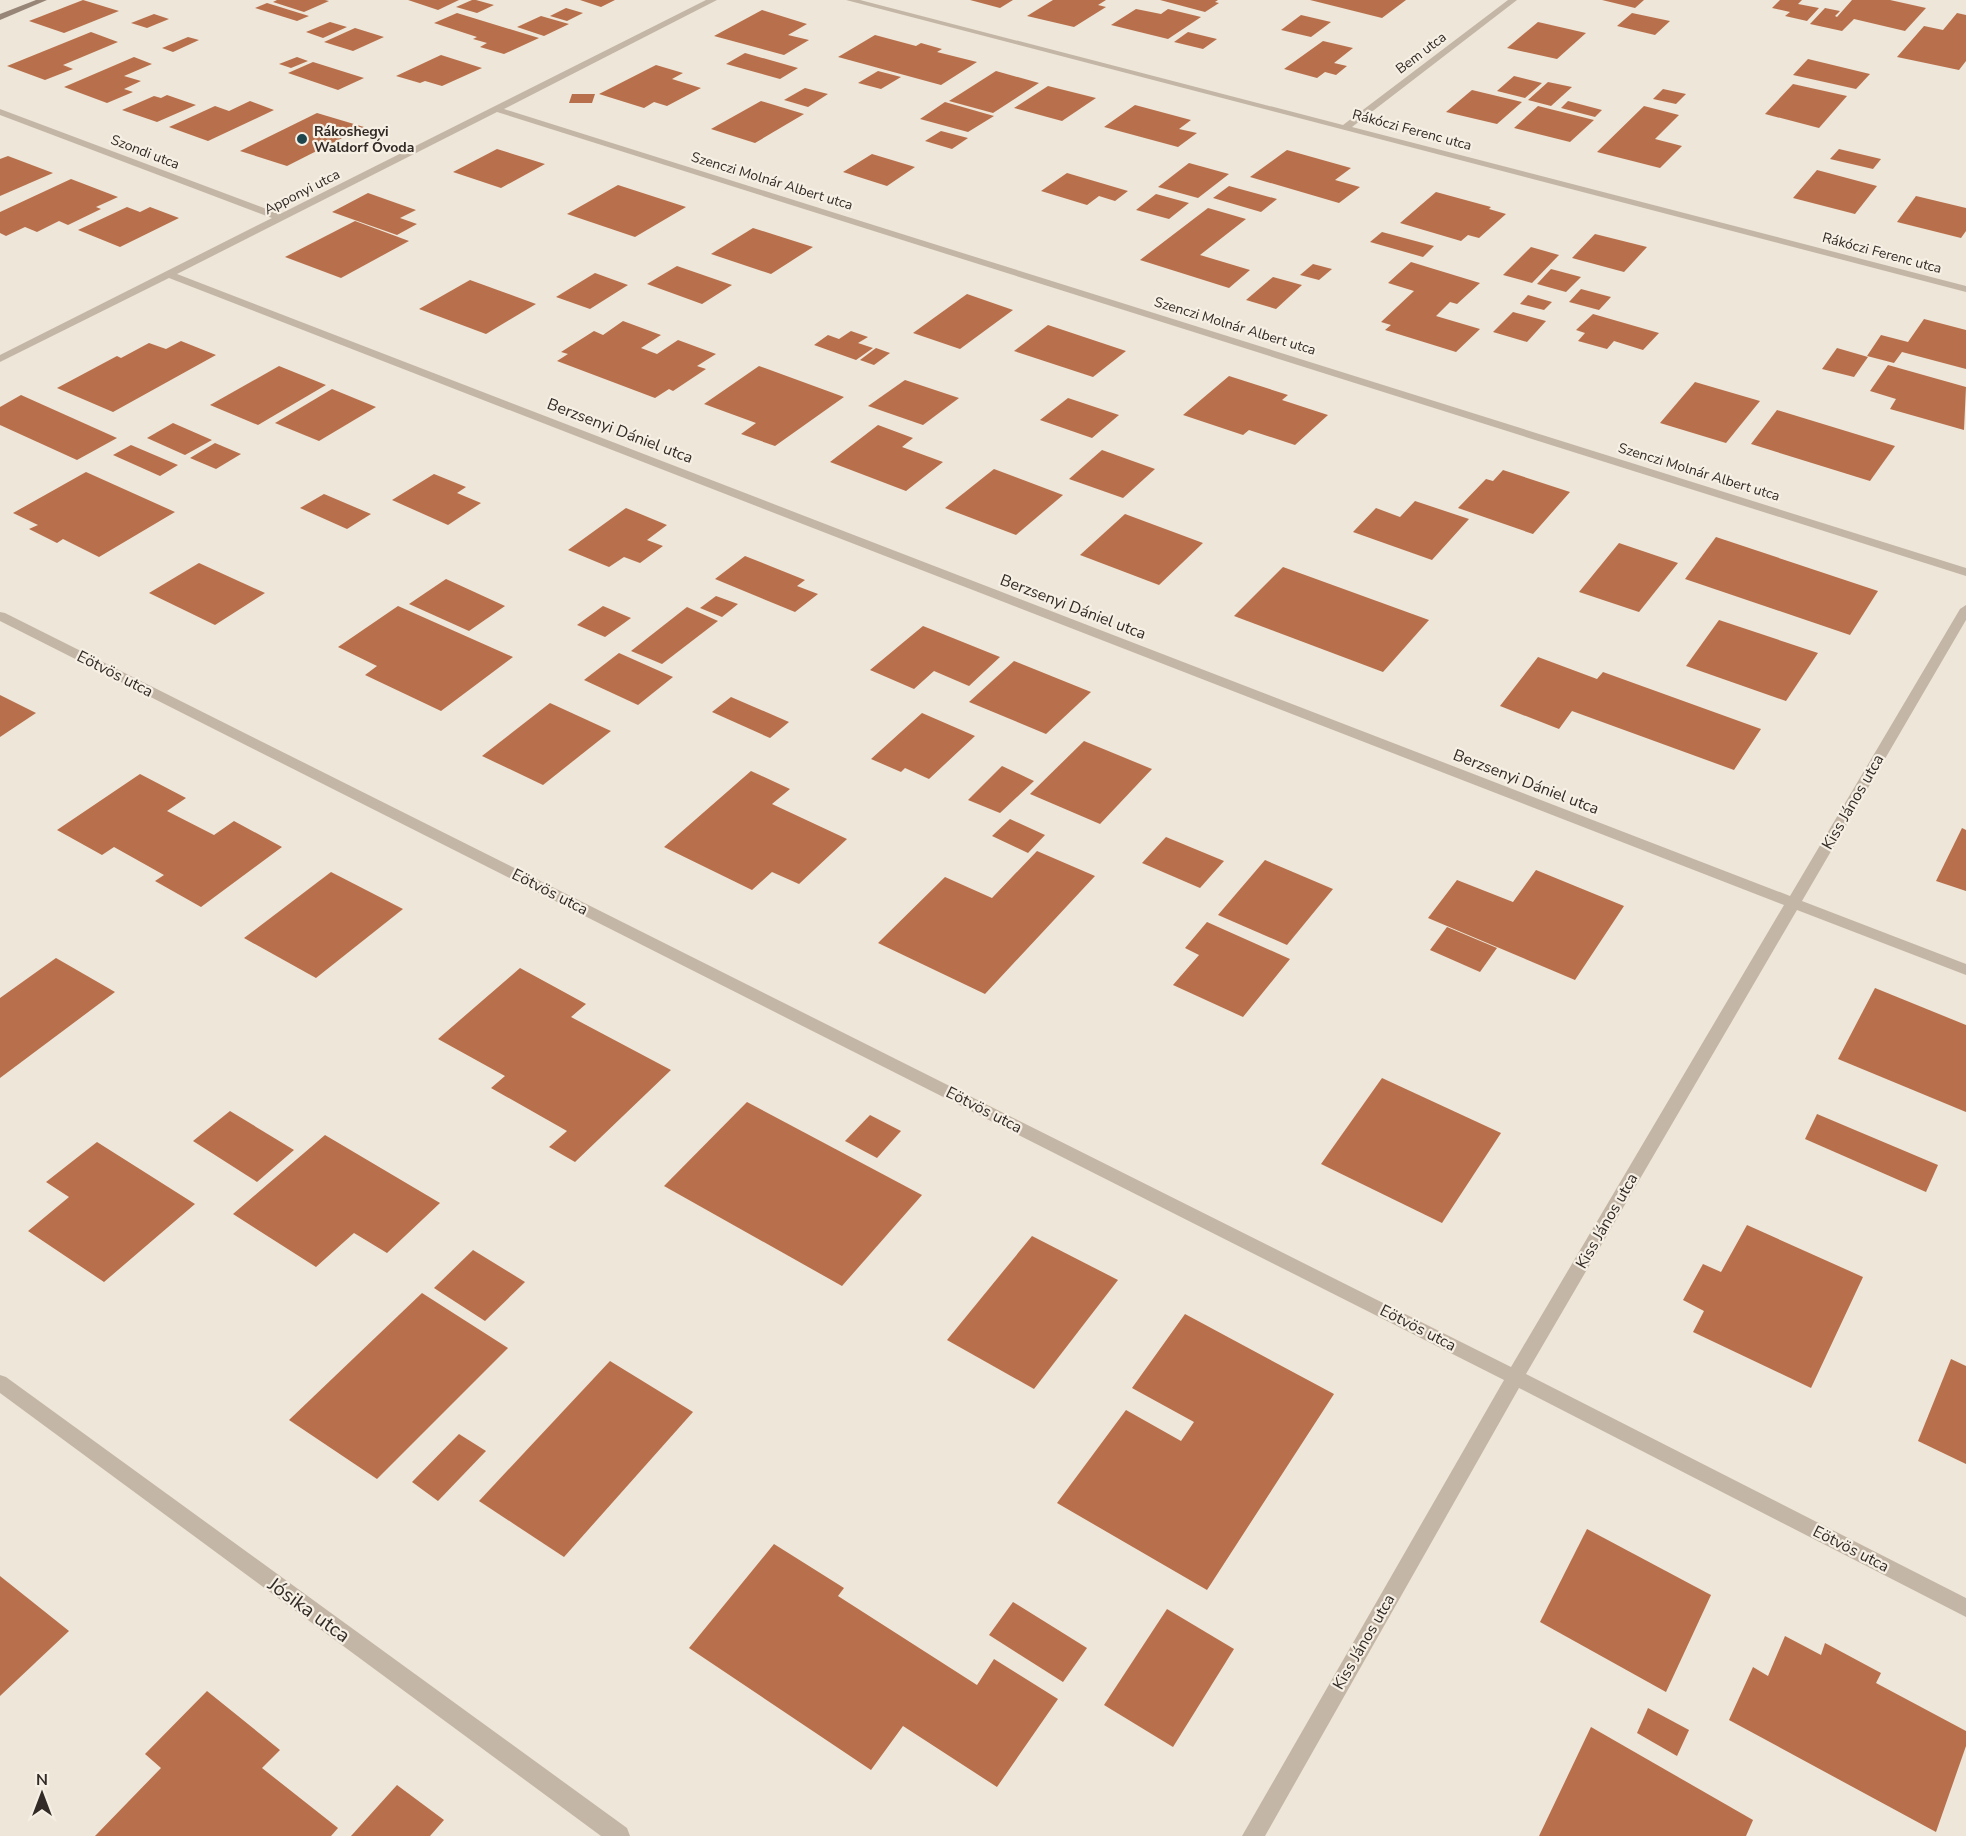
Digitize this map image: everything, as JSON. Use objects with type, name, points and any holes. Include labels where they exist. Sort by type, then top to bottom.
[{"type":"street","points":[[0,17],[43,0]]},
{"type":"street","name":"Apponyi utca","points":[[0,359],[713,0]]},
{"type":"street","name":"Rákóczi Ferenc utca","points":[[850,0],[1966,289]]},
{"type":"street","name":"Bem utca","points":[[1346,127],[1513,0]]},
{"type":"street","name":"Szenczi Molnár Albert utca","points":[[496,110],[1966,572]]},
{"type":"street","name":"Szondi utca","points":[[0,112],[280,218]]},
{"type":"street","name":"Berzsenyi Dániel utca","points":[[168,274],[1966,970]]},
{"type":"street","name":"Kiss János utca","points":[[1253,1836],[1515,1377],[1966,609]]},
{"type":"street","name":"Eötvös utca","points":[[0,616],[1515,1377],[1966,1608]]},
{"type":"street","name":"Jósika utca","points":[[0,1383],[619,1836]]},
{"type":"building","points":[[83,0],[119,11],[64,33],[29,21]]},
{"type":"building","points":[[277,0],[329,1],[304,12],[273,2]]},
{"type":"building","points":[[408,0],[459,0],[438,10]]},
{"type":"building","points":[[472,0],[494,5],[477,13],[456,7]]},
{"type":"building","points":[[580,0],[615,0],[601,7]]},
{"type":"building","points":[[970,0],[1013,0],[1000,8]]},
{"type":"building","points":[[1053,0],[1106,0],[1098,5],[1106,7],[1074,27],[1027,16]]},
{"type":"building","points":[[1160,0],[1218,0],[1215,2],[1219,3],[1205,12]]},
{"type":"building","points":[[1310,0],[1406,0],[1382,18]]},
{"type":"building","points":[[1602,0],[1644,0],[1635,8]]},
{"type":"building","points":[[1780,0],[1802,0],[1798,4],[1819,8],[1807,21],[1785,16],[1790,12],[1772,8]]},
{"type":"building","points":[[1852,0],[1890,0],[1926,8],[1905,31],[1854,19],[1842,31],[1810,24],[1825,8],[1840,11],[1835,16],[1837,17]]},
{"type":"building","points":[[267,3],[309,16],[297,21],[255,8]]},
{"type":"building","points":[[566,8],[583,13],[567,21],[550,16]]},
{"type":"building","points":[[1136,9],[1161,14],[1168,9],[1201,17],[1168,39],[1111,25]]},
{"type":"building","points":[[762,10],[807,24],[788,35],[809,40],[784,55],[714,36]]},
{"type":"building","points":[[457,13],[539,38],[504,54],[480,47],[487,43],[473,39],[477,37],[434,23]]},
{"type":"building","points":[[1632,13],[1670,21],[1655,35],[1617,26]]},
{"type":"building","points":[[1957,13],[1966,15],[1966,61],[1959,70],[1897,57],[1924,26],[1943,30]]},
{"type":"building","points":[[154,14],[169,19],[147,28],[131,23]]},
{"type":"building","points":[[1301,15],[1331,22],[1311,37],[1281,30]]},
{"type":"building","points":[[541,16],[569,24],[544,36],[517,27]]},
{"type":"building","points":[[330,22],[347,27],[323,38],[306,32]]},
{"type":"building","points":[[1538,22],[1586,33],[1557,59],[1507,48]]},
{"type":"building","points":[[355,28],[384,37],[353,51],[324,42]]},
{"type":"building","points":[[91,32],[118,42],[63,65],[73,69],[45,80],[7,66]]},
{"type":"building","points":[[1188,32],[1217,39],[1203,49],[1174,42]]},
{"type":"building","points":[[875,35],[916,46],[921,43],[942,49],[937,52],[977,62],[941,85],[838,57]]},
{"type":"building","points":[[188,37],[199,40],[173,52],[162,48]]},
{"type":"building","points":[[1323,41],[1353,48],[1334,63],[1347,66],[1336,75],[1325,72],[1317,78],[1284,69]]},
{"type":"building","points":[[745,53],[798,68],[780,79],[726,64]]},
{"type":"building","points":[[441,55],[482,68],[442,86],[396,76]]},
{"type":"building","points":[[134,57],[152,64],[124,76],[141,81],[124,89],[133,92],[107,103],[64,87]]},
{"type":"building","points":[[297,57],[308,61],[291,68],[279,64]]},
{"type":"building","points":[[1808,59],[1870,74],[1856,89],[1793,75]]},
{"type":"building","points":[[313,62],[364,78],[338,90],[288,73]]},
{"type":"building","points":[[656,65],[683,73],[672,79],[701,88],[667,106],[654,102],[644,108],[599,94]]},
{"type":"building","points":[[878,71],[901,77],[881,89],[858,83]]},
{"type":"building","points":[[996,71],[1039,83],[993,113],[949,101]]},
{"type":"building","points":[[1514,76],[1542,83],[1525,98],[1497,91]]},
{"type":"building","points":[[1548,82],[1572,87],[1551,106],[1528,100]]},
{"type":"building","points":[[1793,84],[1847,96],[1819,128],[1765,114]]},
{"type":"building","points":[[1048,86],[1096,98],[1062,121],[1014,108]]},
{"type":"building","points":[[805,88],[828,94],[808,107],[784,100]]},
{"type":"building","points":[[1663,89],[1686,94],[1676,104],[1653,99]]},
{"type":"building","points":[[1472,90],[1522,102],[1497,124],[1446,112]]},
{"type":"building","points":[[572,94],[595,94],[592,103],[569,103]]},
{"type":"building","points":[[167,95],[196,105],[157,122],[122,110],[154,96],[161,98]]},
{"type":"building","points":[[250,101],[274,110],[208,141],[169,127],[215,106],[229,111]]},
{"type":"building","points":[[761,101],[804,114],[755,143],[711,129]]},
{"type":"building","points":[[1568,101],[1602,110],[1595,117],[1561,108]]},
{"type":"building","points":[[945,102],[994,116],[968,132],[920,119]]},
{"type":"building","points":[[1135,105],[1191,120],[1179,129],[1197,133],[1178,147],[1104,127]]},
{"type":"building","points":[[1538,106],[1594,120],[1570,142],[1514,128]]},
{"type":"building","points":[[1644,106],[1679,115],[1655,139],[1682,146],[1660,168],[1597,152]]},
{"type":"building","name":"Rákoshegyi Waldorf Óvoda","points":[[317,113],[364,127],[287,166],[240,151]]},
{"type":"building","points":[[941,131],[968,138],[952,149],[925,141]]},
{"type":"building","points":[[497,149],[545,164],[501,188],[453,172]]},
{"type":"building","points":[[1839,149],[1881,159],[1873,169],[1830,159]]},
{"type":"building","points":[[1287,150],[1351,168],[1335,180],[1360,187],[1339,203],[1250,177]]},
{"type":"building","points":[[872,154],[915,167],[887,186],[843,172]]},
{"type":"building","points":[[8,156],[53,173],[0,196],[0,159]]},
{"type":"building","points":[[1189,163],[1229,174],[1198,198],[1158,187]]},
{"type":"building","points":[[1817,170],[1877,186],[1855,214],[1793,198]]},
{"type":"building","points":[[1067,173],[1128,191],[1115,201],[1099,196],[1087,205],[1041,191]]},
{"type":"building","points":[[71,179],[118,197],[96,207],[101,209],[68,225],[59,221],[37,232],[25,227],[6,236],[0,233],[0,212]]},
{"type":"building","points":[[618,185],[686,207],[635,237],[567,214]]},
{"type":"building","points":[[1229,186],[1277,199],[1261,212],[1213,198]]},
{"type":"building","points":[[1436,192],[1491,207],[1489,209],[1506,214],[1479,238],[1468,235],[1461,241],[1400,223]]},
{"type":"building","points":[[368,193],[416,210],[400,218],[417,224],[397,235],[332,212]]},
{"type":"building","points":[[1156,194],[1189,203],[1169,219],[1136,210]]},
{"type":"building","points":[[1916,196],[1966,208],[1966,231],[1961,238],[1897,222]]},
{"type":"building","points":[[127,207],[140,212],[150,207],[179,218],[120,247],[78,230]]},
{"type":"building","points":[[1208,208],[1246,219],[1200,255],[1250,270],[1229,288],[1140,260]]},
{"type":"building","points":[[355,221],[409,241],[341,278],[285,257]]},
{"type":"building","points":[[753,228],[813,247],[771,274],[711,254]]},
{"type":"building","points":[[1382,232],[1434,246],[1423,257],[1370,242]]},
{"type":"building","points":[[1595,234],[1647,247],[1624,272],[1572,258]]},
{"type":"building","points":[[1531,247],[1559,255],[1532,283],[1503,275]]},
{"type":"building","points":[[1411,262],[1480,283],[1457,304],[1450,302],[1436,316],[1480,329],[1456,352],[1385,330],[1391,325],[1381,322],[1414,291],[1388,283]]},
{"type":"building","points":[[1313,264],[1332,269],[1319,280],[1300,275]]},
{"type":"building","points":[[677,266],[732,285],[702,304],[647,284]]},
{"type":"building","points":[[1551,269],[1581,277],[1566,292],[1537,284]]},
{"type":"building","points":[[595,273],[628,285],[590,309],[556,297]]},
{"type":"building","points":[[1273,277],[1302,285],[1276,309],[1246,300]]},
{"type":"building","points":[[470,280],[536,304],[486,334],[419,309]]},
{"type":"building","points":[[1581,289],[1611,297],[1599,310],[1569,302]]},
{"type":"building","points":[[967,294],[1013,310],[960,349],[913,333]]},
{"type":"building","points":[[1528,295],[1552,302],[1544,310],[1520,304]]},
{"type":"building","points":[[1513,312],[1546,321],[1527,342],[1493,332]]},
{"type":"building","points":[[1593,314],[1659,333],[1643,350],[1614,341],[1607,349],[1578,341],[1585,333],[1576,330]]},
{"type":"building","points":[[1924,319],[1966,330],[1966,369],[1902,352],[1894,363],[1867,356],[1881,335],[1908,342]]},
{"type":"building","points":[[623,321],[661,335],[641,348],[657,354],[678,340],[716,354],[697,366],[706,369],[673,391],[669,389],[655,398],[557,361],[568,354],[561,352],[594,331],[603,335]]},
{"type":"building","points":[[1048,325],[1126,351],[1093,377],[1014,351]]},
{"type":"building","points":[[851,331],[868,337],[858,343],[873,348],[856,360],[814,345],[828,335],[839,339]]},
{"type":"building","points":[[181,341],[216,355],[113,412],[57,388],[117,356],[121,358],[149,343],[166,349]]},
{"type":"building","points":[[876,348],[890,353],[874,365],[860,360]]},
{"type":"building","points":[[1837,348],[1868,357],[1854,377],[1822,369]]},
{"type":"building","points":[[1888,365],[1966,387],[1964,430],[1890,409],[1896,399],[1870,391]]},
{"type":"building","points":[[279,366],[326,385],[258,425],[210,405]]},
{"type":"building","points":[[759,366],[844,397],[775,446],[741,434],[756,423],[704,404]]},
{"type":"building","points":[[1229,376],[1288,395],[1282,400],[1328,415],[1295,445],[1249,430],[1243,435],[1183,415]]},
{"type":"building","points":[[905,380],[959,398],[923,425],[868,406]]},
{"type":"building","points":[[1695,382],[1760,401],[1726,443],[1660,423]]},
{"type":"building","points":[[332,389],[376,407],[319,441],[275,423]]},
{"type":"building","points":[[21,395],[117,438],[77,460],[0,425],[0,407]]},
{"type":"building","points":[[1068,398],[1119,415],[1092,438],[1040,420]]},
{"type":"building","points":[[1777,410],[1895,446],[1870,481],[1751,444]]},
{"type":"building","points":[[173,423],[212,440],[185,455],[147,438]]},
{"type":"building","points":[[878,425],[913,438],[902,447],[943,462],[906,491],[830,462]]},
{"type":"building","points":[[215,443],[241,454],[216,469],[190,458]]},
{"type":"building","points":[[131,445],[178,465],[160,476],[113,455]]},
{"type":"building","points":[[1102,450],[1155,469],[1123,498],[1069,479]]},
{"type":"building","points":[[994,469],[1063,495],[1016,535],[945,508]]},
{"type":"building","points":[[1503,470],[1570,492],[1533,534],[1458,508],[1486,479],[1493,481]]},
{"type":"building","points":[[86,472],[175,512],[99,557],[63,539],[57,543],[29,529],[38,525],[13,513]]},
{"type":"building","points":[[434,474],[466,487],[457,493],[481,503],[448,525],[392,500]]},
{"type":"building","points":[[324,494],[371,514],[347,529],[300,508]]},
{"type":"building","points":[[1415,501],[1469,519],[1432,560],[1353,532],[1376,508],[1400,517]]},
{"type":"building","points":[[626,508],[667,525],[647,540],[663,546],[640,563],[624,557],[609,567],[568,550]]},
{"type":"building","points":[[1125,514],[1203,543],[1159,585],[1080,555]]},
{"type":"building","points":[[1716,537],[1878,591],[1850,635],[1685,579]]},
{"type":"building","points":[[1619,543],[1678,563],[1639,612],[1579,592]]},
{"type":"building","points":[[745,556],[805,580],[797,586],[818,594],[795,612],[715,579]]},
{"type":"building","points":[[199,563],[265,593],[215,625],[149,593]]},
{"type":"building","points":[[1283,567],[1429,620],[1383,672],[1234,616]]},
{"type":"building","points":[[446,579],[505,606],[469,631],[409,604]]},
{"type":"building","points":[[716,596],[738,604],[722,617],[700,608]]},
{"type":"building","points":[[398,606],[513,657],[441,711],[365,675],[377,666],[338,647]]},
{"type":"building","points":[[603,606],[631,618],[605,637],[577,625]]},
{"type":"building","points":[[687,607],[718,621],[662,664],[631,651]]},
{"type":"building","points":[[1719,620],[1818,653],[1786,701],[1686,666]]},
{"type":"building","points":[[923,626],[1000,657],[969,686],[934,671],[914,689],[870,670]]},
{"type":"building","points":[[619,653],[673,677],[638,705],[584,680]]},
{"type":"building","points":[[1538,657],[1597,679],[1603,672],[1761,729],[1734,770],[1572,711],[1559,729],[1500,706]]},
{"type":"building","points":[[1014,661],[1091,692],[1046,734],[969,702]]},
{"type":"building","points":[[0,695],[36,713],[0,737]]},
{"type":"building","points":[[731,697],[789,722],[770,738],[712,712]]},
{"type":"building","points":[[550,703],[611,731],[543,785],[482,756]]},
{"type":"building","points":[[922,713],[975,736],[929,779],[905,768],[901,772],[871,759]]},
{"type":"building","points":[[1084,741],[1152,769],[1100,824],[1030,794]]},
{"type":"building","points":[[1002,766],[1034,781],[1000,813],[968,800]]},
{"type":"building","points":[[751,771],[790,789],[772,804],[847,839],[799,884],[772,872],[752,890],[664,847]]},
{"type":"building","points":[[140,774],[186,798],[167,811],[214,835],[234,821],[282,847],[201,907],[155,881],[164,875],[114,847],[102,855],[57,830]]},
{"type":"building","points":[[1010,819],[1045,835],[1028,853],[992,836]]},
{"type":"building","points":[[1962,828],[1966,830],[1966,891],[1936,881]]},
{"type":"building","points":[[1166,837],[1224,861],[1200,888],[1142,863]]},
{"type":"building","points":[[1037,851],[1095,876],[985,994],[878,943],[945,877],[992,898]]},
{"type":"building","points":[[1265,860],[1333,889],[1287,945],[1218,915]]},
{"type":"building","points":[[1536,870],[1624,906],[1575,980],[1428,918],[1457,880],[1513,902]]},
{"type":"building","points":[[331,872],[403,909],[316,978],[244,938]]},
{"type":"building","points":[[1207,922],[1290,959],[1243,1017],[1173,985],[1199,955],[1185,948]]},
{"type":"building","points":[[1447,927],[1497,948],[1480,972],[1430,950]]},
{"type":"building","points":[[56,958],[115,992],[0,1078],[0,998]]},
{"type":"building","points":[[520,968],[586,1004],[571,1017],[671,1070],[575,1162],[549,1147],[567,1131],[491,1088],[505,1076],[438,1039]]},
{"type":"building","points":[[1875,988],[1966,1025],[1966,1112],[1838,1059]]},
{"type":"building","points":[[1382,1078],[1501,1133],[1442,1223],[1321,1164]]},
{"type":"building","points":[[747,1102],[922,1195],[842,1286],[664,1186]]},
{"type":"building","points":[[230,1111],[294,1150],[257,1182],[193,1141]]},
{"type":"building","points":[[1817,1114],[1938,1165],[1926,1192],[1805,1139]]},
{"type":"building","points":[[870,1115],[901,1131],[877,1158],[845,1141]]},
{"type":"building","points":[[325,1135],[440,1203],[387,1253],[354,1233],[316,1267],[233,1214]]},
{"type":"building","points":[[97,1142],[195,1204],[104,1282],[28,1231],[69,1197],[46,1182]]},
{"type":"building","points":[[1747,1225],[1863,1277],[1811,1388],[1693,1332],[1704,1311],[1683,1300],[1703,1264],[1721,1272]]},
{"type":"building","points":[[1032,1236],[1118,1280],[1034,1389],[947,1340]]},
{"type":"building","points":[[473,1250],[525,1282],[485,1321],[434,1288]]},
{"type":"building","points":[[422,1293],[508,1348],[377,1479],[289,1420]]},
{"type":"building","points":[[1185,1314],[1334,1394],[1207,1590],[1057,1503],[1126,1410],[1181,1441],[1194,1422],[1132,1388]]},
{"type":"building","points":[[1951,1359],[1966,1366],[1966,1464],[1918,1441]]},
{"type":"building","points":[[610,1361],[693,1412],[564,1557],[479,1501]]},
{"type":"building","points":[[459,1434],[486,1451],[438,1501],[412,1482]]},
{"type":"building","points":[[1587,1529],[1711,1595],[1666,1692],[1540,1622]]},
{"type":"building","points":[[774,1544],[844,1588],[838,1596],[977,1685],[994,1659],[1058,1699],[997,1787],[903,1726],[871,1770],[689,1648]]},
{"type":"building","points":[[0,1576],[69,1631],[0,1696]]},
{"type":"building","points":[[1013,1602],[1087,1648],[1063,1682],[989,1635]]},
{"type":"building","points":[[1167,1609],[1234,1649],[1173,1747],[1104,1705]]},
{"type":"building","points":[[1785,1636],[1821,1655],[1825,1643],[1881,1673],[1876,1683],[1966,1731],[1966,1746],[1936,1832],[1729,1720],[1753,1667],[1768,1676]]},
{"type":"building","points":[[207,1691],[280,1750],[262,1768],[338,1828],[331,1836],[95,1836],[161,1768],[145,1754]]},
{"type":"building","points":[[1648,1708],[1689,1730],[1677,1756],[1637,1733]]},
{"type":"building","points":[[1591,1727],[1753,1820],[1746,1836],[1539,1836]]},
{"type":"building","points":[[397,1785],[444,1820],[430,1836],[351,1836]]},
{"type":"place","name":"Rákoshegyi Waldorf Óvoda","points":[[302,139]]}]
